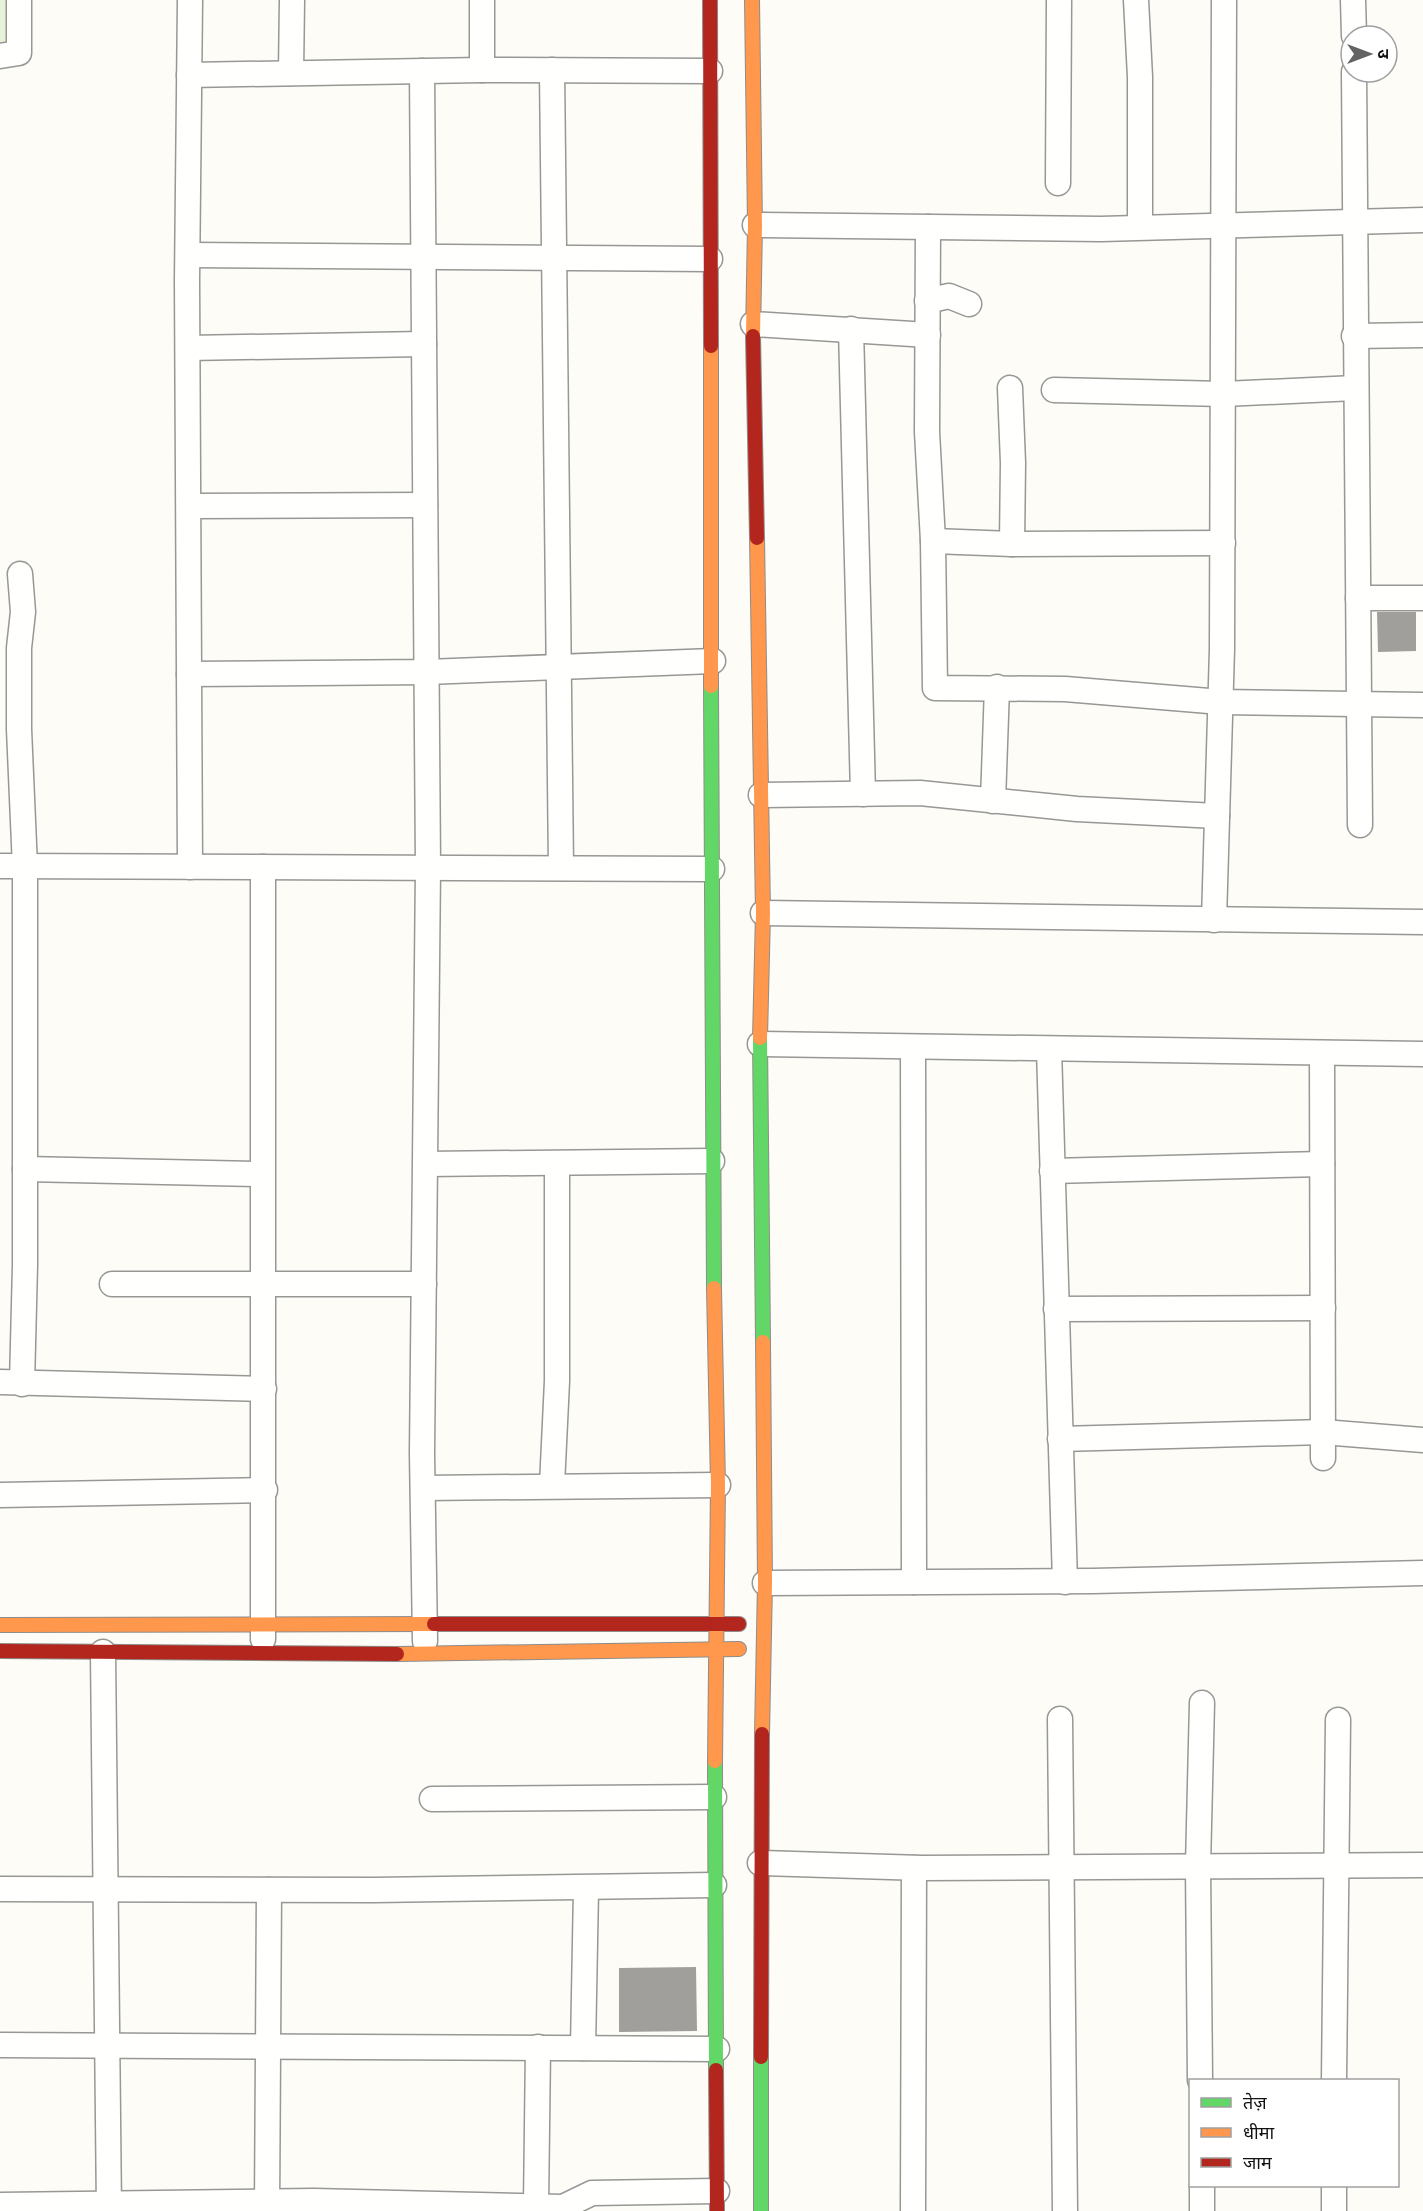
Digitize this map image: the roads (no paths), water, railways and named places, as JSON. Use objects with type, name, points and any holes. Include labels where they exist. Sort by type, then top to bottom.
[{"type":"street","points":[[0,56],[19,53],[19,0]]},
{"type":"street","points":[[190,0],[188,255],[190,867]]},
{"type":"street","points":[[291,74],[292,0]]},
{"type":"street","points":[[482,0],[482,70]]},
{"type":"street","points":[[0,2205],[562,2207],[581,2205],[592,2193],[717,2201],[714,1797],[718,1485],[712,1161],[713,662],[710,0]]},
{"type":"street","points":[[752,0],[755,225],[753,324],[763,913],[760,1044],[765,1583],[760,1863],[761,2211]]},
{"type":"street","points":[[1058,183],[1059,0]]},
{"type":"street","points":[[1136,0],[1140,77],[1140,227]]},
{"type":"street","points":[[1214,920],[1223,543],[1224,0]]},
{"type":"street","points":[[1353,0],[1354,24]]},
{"type":"street","points":[[189,75],[482,70],[710,71]]},
{"type":"street","points":[[552,70],[556,257],[561,868]]},
{"type":"street","points":[[422,71],[428,868],[423,1488],[425,1654]]},
{"type":"street","points":[[1354,84],[1354,336],[1360,825]]},
{"type":"street","points":[[755,225],[1140,227],[1423,220]]},
{"type":"street","points":[[928,227],[927,432],[933,541],[935,688],[1065,689],[1221,702],[1423,705]]},
{"type":"street","points":[[188,255],[710,259]]},
{"type":"street","points":[[927,301],[949,296],[969,304]]},
{"type":"street","points":[[753,324],[928,335]]},
{"type":"street","points":[[850,329],[863,794]]},
{"type":"street","points":[[1354,336],[1423,335]]},
{"type":"street","points":[[188,348],[424,344]]},
{"type":"street","points":[[1010,388],[1013,463],[1012,544]]},
{"type":"street","points":[[1054,390],[1224,394],[1355,388]]},
{"type":"street","points":[[189,506],[425,505]]},
{"type":"street","points":[[933,541],[1012,544],[1223,543]]},
{"type":"street","points":[[20,574],[23,612],[9,730],[25,867],[25,1169],[11,1383],[264,1389]]},
{"type":"street","points":[[1358,598],[1423,598]]},
{"type":"street","points":[[189,674],[427,672],[713,662]]},
{"type":"street","points":[[993,801],[997,687]]},
{"type":"street","points":[[761,795],[920,793],[1077,809],[1217,816]]},
{"type":"street","points":[[0,866],[712,869]]},
{"type":"street","points":[[263,867],[261,1174],[265,1490],[263,1653]]},
{"type":"street","points":[[763,913],[1423,922]]},
{"type":"street","points":[[760,1044],[1423,1054]]},
{"type":"street","points":[[913,1047],[914,1582]]},
{"type":"street","points":[[1049,1049],[1065,1582]]},
{"type":"street","points":[[1322,1053],[1323,1458]]},
{"type":"street","points":[[426,1164],[712,1161]]},
{"type":"street","points":[[552,1485],[557,1381],[557,1164]]},
{"type":"street","points":[[1052,1171],[1322,1164]]},
{"type":"street","points":[[25,1169],[261,1174]]},
{"type":"street","points":[[112,1284],[262,1286],[424,1284]]},
{"type":"street","points":[[1056,1309],[1323,1308]]},
{"type":"street","points":[[1060,1439],[1323,1431],[1423,1440]]},
{"type":"street","points":[[423,1488],[718,1485]]},
{"type":"street","points":[[0,1495],[265,1490]]},
{"type":"street","points":[[765,1583],[1065,1582],[1423,1572]]},
{"type":"street","points":[[0,1625],[718,1625],[764,1623]]},
{"type":"street","points":[[0,1651],[425,1654],[764,1649]]},
{"type":"street","points":[[103,1652],[109,2207]]},
{"type":"street","points":[[1200,2079],[1198,1866],[1202,1703]]},
{"type":"street","points":[[1060,1719],[1065,2211]]},
{"type":"street","points":[[1334,2079],[1338,1720]]},
{"type":"street","points":[[432,1799],[714,1797]]},
{"type":"street","points":[[760,1863],[914,1868],[1423,1865]]},
{"type":"street","points":[[913,2211],[914,1868]]},
{"type":"street","points":[[0,1889],[586,1889],[714,1885]]},
{"type":"street","points":[[583,2048],[586,1889]]},
{"type":"street","points":[[267,2206],[269,1890]]},
{"type":"street","points":[[0,2045],[717,2049]]},
{"type":"street","points":[[536,2206],[538,2047]]},
{"type":"street","points":[[1202,2187],[1202,2211]]},
{"type":"street","points":[[1334,2187],[1334,2211]]}]
